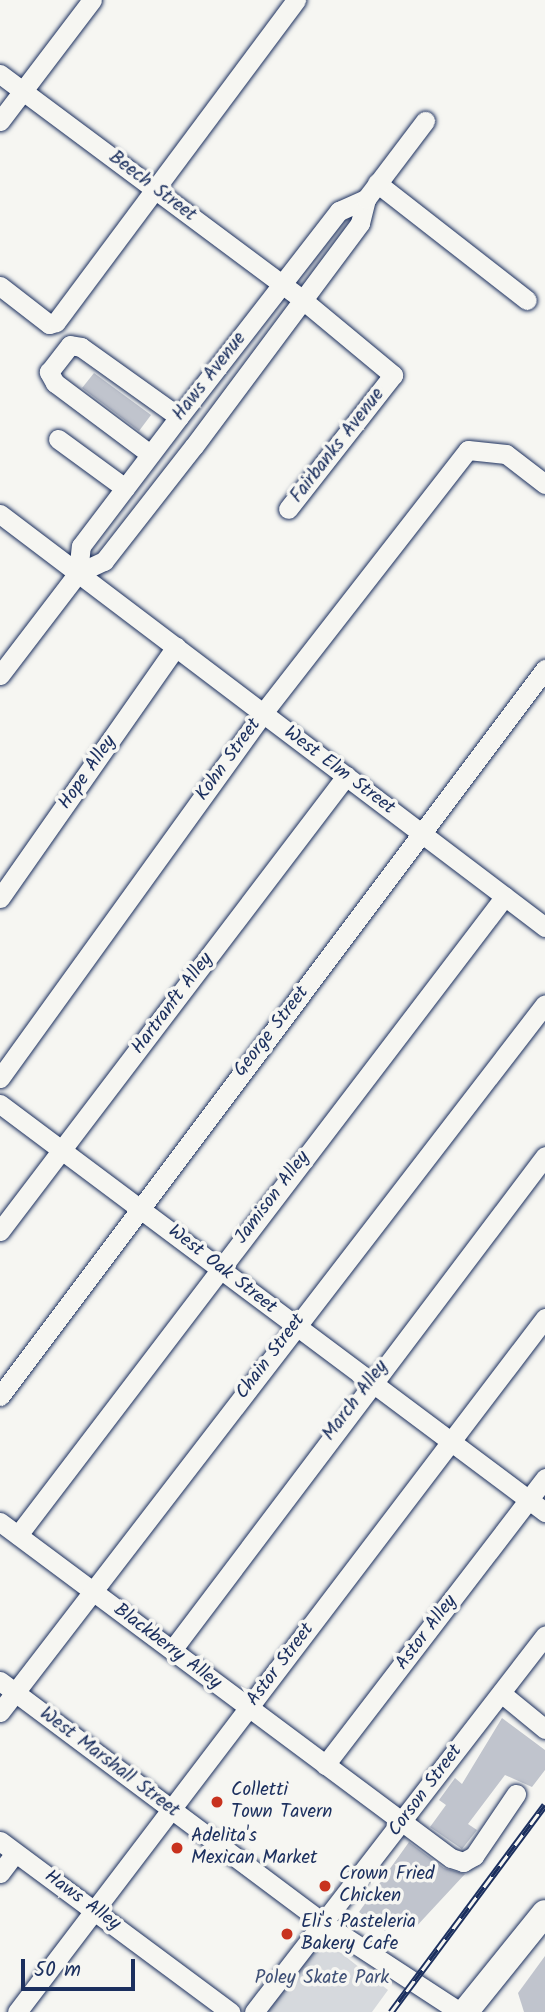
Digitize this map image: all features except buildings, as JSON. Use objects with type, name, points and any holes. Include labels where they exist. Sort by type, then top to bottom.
[{"type":"highway","points":[[463,2012],[545,1913]]},
{"type":"street","points":[[0,121],[92,0]]},
{"type":"street","points":[[0,286],[49,324],[56,321],[151,187],[296,0]]},
{"type":"street","name":"Beech Street","points":[[0,74],[304,301]]},
{"type":"street","name":"Haws Avenue","points":[[0,674],[78,573],[104,561],[190,451],[360,223],[372,191],[425,121]]},
{"type":"street","points":[[372,191],[527,300]]},
{"type":"street","name":"Haws Avenue","points":[[78,573],[81,547],[150,454],[339,211],[372,191]]},
{"type":"street","name":"Fairbanks Avenue","points":[[288,509],[393,375],[304,301]]},
{"type":"street","points":[[150,454],[55,383],[49,372],[69,345],[81,347],[173,425],[190,451]]},
{"type":"street","points":[[58,439],[125,488]]},
{"type":"street","name":"Kohn Street","points":[[0,1078],[263,713],[468,450],[506,454],[545,484]]},
{"type":"street","name":"West Elm Street","points":[[0,514],[545,926]]},
{"type":"street","name":"Hope Alley","points":[[0,898],[176,647]]},
{"type":"street","name":"George Street","points":[[0,1396],[138,1205],[424,835],[545,669]]},
{"type":"street","name":"Hartranft Alley","points":[[0,1231],[346,776]]},
{"type":"street","name":"Jamison Alley","points":[[19,1535],[505,896]]},
{"type":"street","name":"Chain Street","points":[[0,1712],[7,1686],[93,1592],[294,1326],[545,1004]]},
{"type":"street","name":"West Oak Street","points":[[0,1104],[138,1205],[369,1383],[545,1512]]},
{"type":"street","name":"March Alley","points":[[172,1650],[369,1383],[545,1156]]},
{"type":"street","name":"Astor Street","points":[[17,2012],[545,1318]]},
{"type":"street","name":"Astor Alley","points":[[325,1766],[545,1478]]},
{"type":"street","name":"Blackberry Alley","points":[[0,1522],[451,1858],[468,1861],[516,1794]]},
{"type":"street","name":"Corson Street","points":[[254,2012],[325,1924],[545,1635]]},
{"type":"street","name":"West Marshall Street","points":[[7,1686],[325,1924],[463,2012]]},
{"type":"street","points":[[501,1693],[545,1729]]},
{"type":"street","points":[[0,1872],[8,1847]]},
{"type":"street","name":"Haws Alley","points":[[8,1847],[230,2012]]},
{"type":"green space","name":"Poley Skate Park","points":[[317,1934],[388,1990],[372,2012],[253,2012]]},
{"type":"railway","points":[[391,2012],[545,1805]]},
{"type":"place","name":"Colletti Town Tavern","points":[[217,1802]]},
{"type":"place","name":"Adelita's Mexican Market","points":[[177,1848]]},
{"type":"place","name":"Crown Fried Chicken","points":[[325,1886]]},
{"type":"place","name":"Eli's Pasteleria Bakery Cafe","points":[[287,1934]]}]
